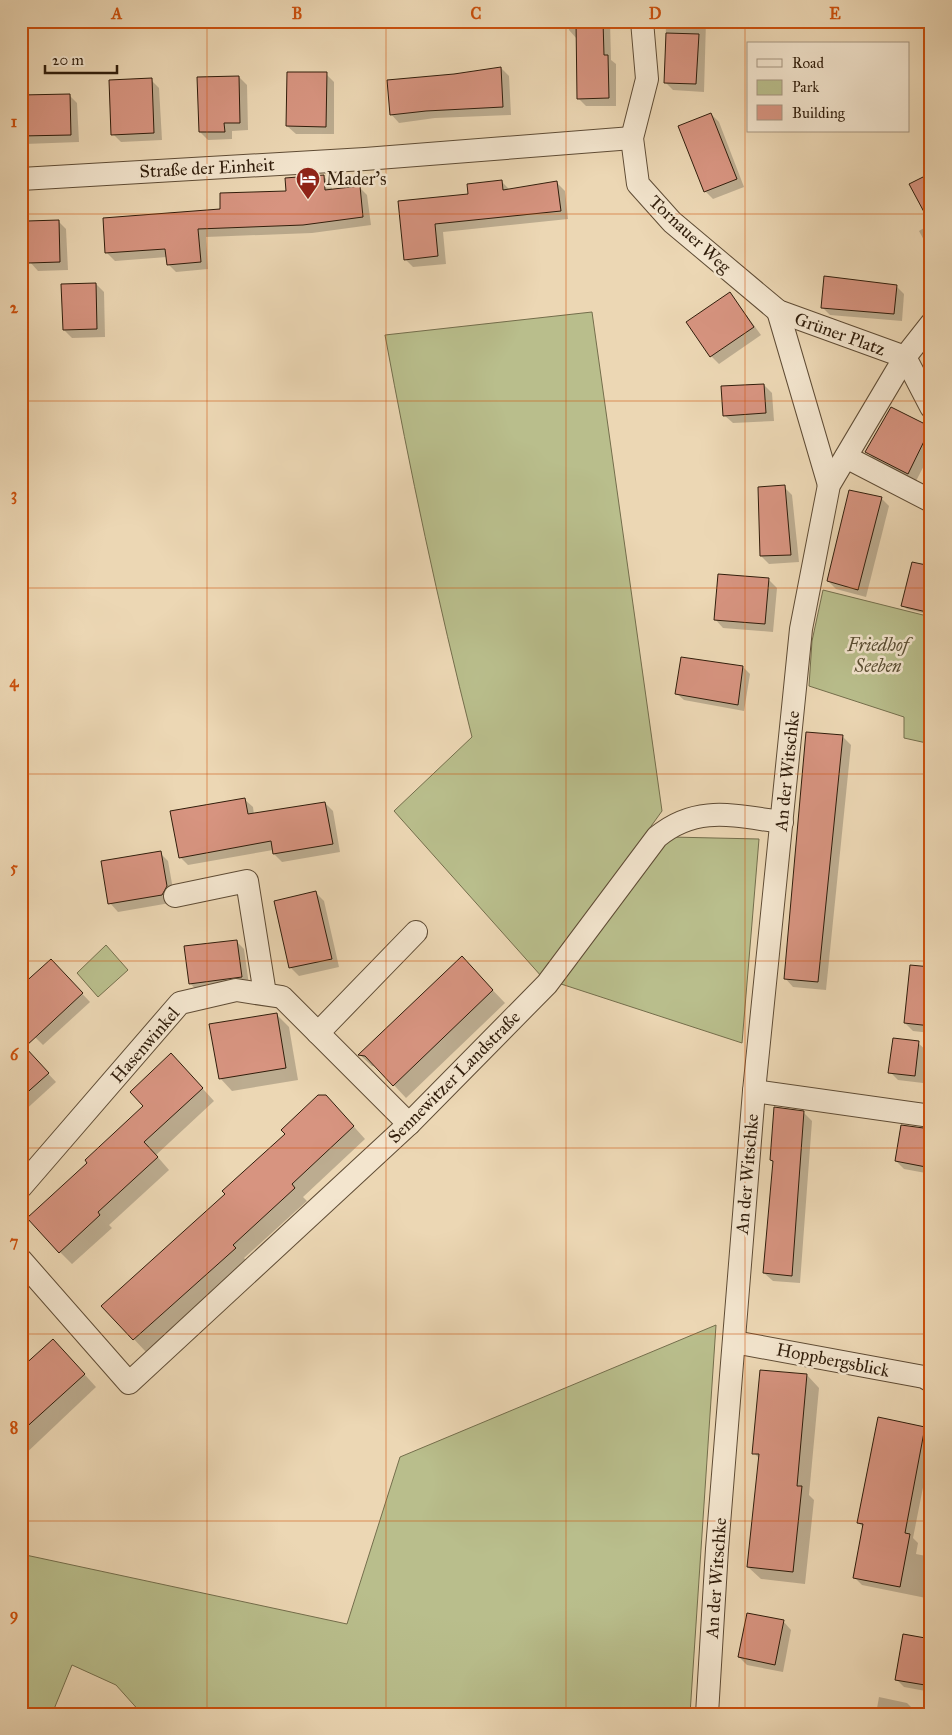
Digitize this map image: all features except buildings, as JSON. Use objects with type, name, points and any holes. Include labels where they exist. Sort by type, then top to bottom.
[{"type":"street","name":"Tornauer Weg","points":[[642,21],[647,79],[632,138],[638,184],[672,222],[778,311]]},
{"type":"street","name":"Straße der Einheit","points":[[21,179],[365,158],[632,138]]},
{"type":"street","name":"Grüner Platz","points":[[778,311],[905,357],[829,485],[800,635]]},
{"type":"street","name":"Grüner Platz","points":[[778,311],[829,485]]},
{"type":"street","points":[[931,324],[905,357],[931,407]]},
{"type":"street","points":[[846,457],[931,501]]},
{"type":"street","name":"An der Witschke","points":[[707,1714],[717,1549],[754,1091],[800,635]]},
{"type":"street","name":"Sennewitzer Landstraße","points":[[21,1260],[129,1383],[409,1124],[547,984],[647,850],[665,830],[685,819],[698,815],[733,816],[782,822]]},
{"type":"street","points":[[175,896],[247,881],[265,994]]},
{"type":"street","points":[[318,1033],[416,932]]},
{"type":"street","name":"Hasenwinkel","points":[[21,1187],[180,1003],[236,990],[282,997],[409,1124]]},
{"type":"street","points":[[754,1091],[931,1116]]},
{"type":"street","name":"Hoppbergsblick","points":[[734,1342],[924,1378],[931,1381]]},
{"type":"green space","points":[[592,312],[662,811],[542,977],[394,811],[472,737],[425,537],[385,335]]},
{"type":"green space","name":"Friedhof Seeben","points":[[823,590],[931,617],[931,744],[904,738],[904,717],[809,686],[812,641]]},
{"type":"green space","points":[[671,837],[759,839],[742,1043],[558,983]]},
{"type":"green space","points":[[106,945],[128,970],[98,997],[77,973]]},
{"type":"green space","points":[[716,1325],[690,1714],[142,1714],[116,1685],[72,1665],[52,1714],[21,1714],[21,1554],[347,1624],[400,1457]]},
{"type":"place","name":"Mader's","points":[[308,200]]}]
